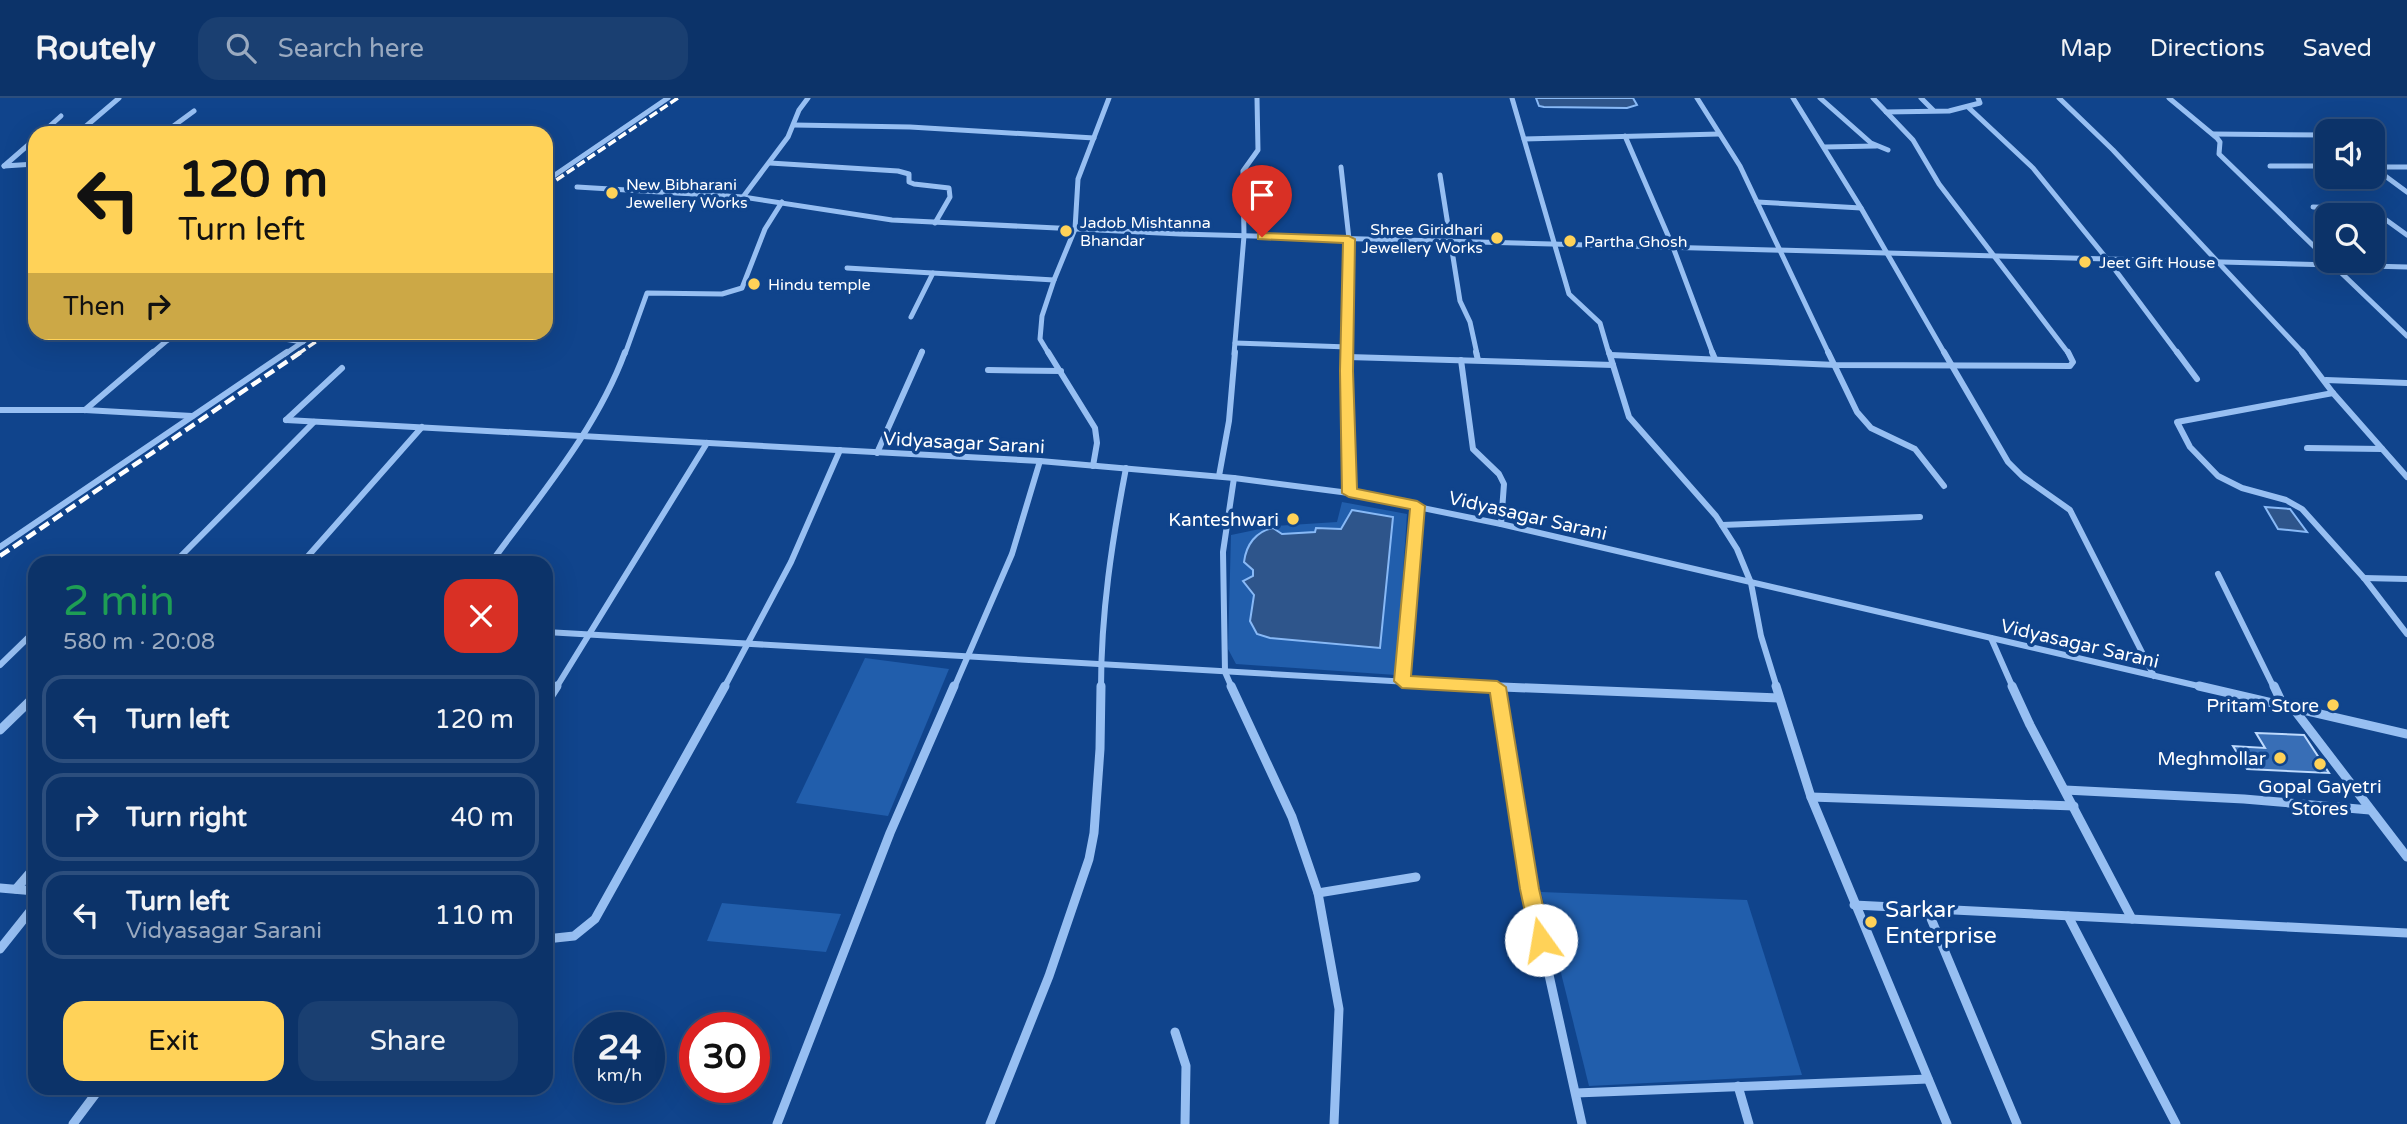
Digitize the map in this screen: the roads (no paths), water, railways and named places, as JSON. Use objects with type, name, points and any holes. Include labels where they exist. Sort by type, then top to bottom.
[{"type":"street","points":[[86,126],[119,98]]},
{"type":"street","points":[[553,176],[668,98]]},
{"type":"street","points":[[743,197],[770,163],[808,98]]},
{"type":"street","points":[[1093,466],[1097,443],[1095,428],[1040,339],[1042,316],[1075,229],[1078,179],[1110,98]]},
{"type":"street","points":[[1219,477],[1228,421],[1244,236],[1243,171],[1258,150],[1257,98]]},
{"type":"street","points":[[1504,98],[1512,98],[1569,294],[1600,323],[1623,403],[1633,425],[1722,525],[1737,549],[1751,583],[1761,636],[1811,797],[1947,1124]]},
{"type":"street","points":[[1697,98],[1740,166],[1857,412],[1881,434],[1915,449],[1944,486]]},
{"type":"street","points":[[1793,98],[1825,147],[2014,471],[2059,499],[2070,510],[2154,676]]},
{"type":"street","points":[[1820,98],[1876,146]]},
{"type":"street","points":[[1611,355],[1836,365],[1953,367],[2062,367],[2073,362],[2067,350],[1939,184],[1913,140],[1873,98]]},
{"type":"street","points":[[1922,98],[1933,110]]},
{"type":"street","points":[[1886,112],[1969,108],[1980,103],[1978,98]]},
{"type":"street","points":[[2059,98],[2113,150],[2295,342],[2326,380],[2333,393],[2407,477]]},
{"type":"street","points":[[2169,98],[2220,142],[2219,153],[2315,248]]},
{"type":"street","points":[[1969,108],[2033,168],[2107,259],[2197,379]]},
{"type":"street","points":[[174,126],[194,111]]},
{"type":"street","points":[[50,126],[61,116]]},
{"type":"street","points":[[794,125],[910,127],[1094,138]]},
{"type":"street","points":[[1524,139],[1719,134]]},
{"type":"street","points":[[2212,134],[2315,135]]},
{"type":"street","points":[[1625,136],[1673,247],[1715,359]]},
{"type":"street","points":[[2,167],[28,145]]},
{"type":"street","points":[[1825,147],[1876,146],[1888,149]]},
{"type":"street","points":[[770,163],[898,171],[909,174],[909,182],[914,184],[949,188],[950,197],[935,223]]},
{"type":"street","points":[[2,167],[28,165]]},
{"type":"street","points":[[2270,166],[2315,166]]},
{"type":"street","points":[[1341,167],[1349,239],[1349,493]]},
{"type":"street","points":[[2407,167],[2373,167],[2407,192]]},
{"type":"street","points":[[1440,174],[1460,300],[1471,321],[1478,360]]},
{"type":"street","points":[[577,187],[743,197],[880,219],[935,223],[1244,236],[1888,255],[2315,262]]},
{"type":"street","points":[[496,556],[583,437],[613,386],[647,293],[722,294],[742,288],[765,229],[782,202]]},
{"type":"street","points":[[1757,202],[1861,208]]},
{"type":"street","points":[[2313,207],[2371,209],[2407,235]]},
{"type":"street","points":[[2385,266],[2407,267]]},
{"type":"street","points":[[847,268],[1054,280]]},
{"type":"street","points":[[911,317],[933,273]]},
{"type":"street","points":[[2341,273],[2407,336]]},
{"type":"street","points":[[85,410],[168,340]]},
{"type":"street","points":[[291,340],[303,342]]},
{"type":"street","points":[[0,547],[306,340]]},
{"type":"street","points":[[1235,343],[1348,347]]},
{"type":"street","points":[[877,453],[922,351]]},
{"type":"street","points":[[1348,356],[1613,365]]},
{"type":"street","points":[[1461,360],[1474,449],[1499,474],[1504,484],[1501,524]]},
{"type":"street","name":"Vidyasagar Sarani","points":[[342,368],[286,420],[1040,461],[1234,478],[1349,493],[1501,524],[2407,734]]},
{"type":"street","points":[[988,370],[1061,371]]},
{"type":"street","points":[[2326,380],[2407,383]]},
{"type":"street","points":[[2333,393],[2177,422],[2191,448],[2212,473],[2244,489],[2296,504],[2364,578],[2407,634]]},
{"type":"street","points":[[0,410],[85,410],[192,416]]},
{"type":"street","points":[[181,556],[314,422]]},
{"type":"street","points":[[308,556],[422,427]]},
{"type":"street","points":[[553,692],[707,443]]},
{"type":"street","points":[[2307,447],[2382,449]]},
{"type":"street","points":[[553,940],[576,936],[595,919],[750,642],[791,562],[839,450]]},
{"type":"street","points":[[777,1124],[890,833],[1012,554],[1040,461]]},
{"type":"street","points":[[990,1124],[1049,976],[1089,859],[1100,749],[1101,632],[1110,555],[1126,468]]},
{"type":"street","points":[[1234,478],[1223,552],[1225,672],[1292,817],[1318,894],[1339,1009],[1334,1124]]},
{"type":"street","points":[[1402,681],[1417,506]]},
{"type":"street","points":[[1722,525],[1920,517]]},
{"type":"street","points":[[2218,574],[2283,705]]},
{"type":"street","points":[[2364,578],[2407,579]]},
{"type":"street","points":[[553,632],[1497,687],[1779,698]]},
{"type":"street","points":[[0,665],[28,638]]},
{"type":"street","points":[[1991,638],[2031,724],[2132,919]]},
{"type":"street","points":[[1497,687],[1530,889],[1582,1124]]},
{"type":"street","points":[[0,730],[28,703]]},
{"type":"street","points":[[2293,708],[2407,857]]},
{"type":"street","points":[[2065,790],[2244,799],[2370,810]]},
{"type":"street","points":[[1811,797],[2074,806]]},
{"type":"street","points":[[16,889],[28,875]]},
{"type":"street","points":[[1318,894],[1416,877]]},
{"type":"street","points":[[0,888],[28,890]]},
{"type":"street","points":[[1854,905],[2407,933]]},
{"type":"street","points":[[1927,909],[2017,1124]]},
{"type":"street","points":[[0,949],[28,914]]},
{"type":"street","points":[[2068,916],[2176,1124]]},
{"type":"street","points":[[1175,1032],[1183,1047],[1188,1080],[1185,1124]]},
{"type":"street","points":[[1576,1093],[1928,1079]]},
{"type":"street","points":[[1738,1086],[1749,1124]]},
{"type":"street","points":[[73,1124],[95,1095]]},
{"type":"railway","points":[[553,182],[678,98]]},
{"type":"railway","points":[[298,354],[318,340]]},
{"type":"railway","points":[[0,556],[301,352]]},
{"type":"place","name":"New Bibharani Jewellery Works","points":[[612,193]]},
{"type":"place","name":"Jadob Mishtanna Bhandar","points":[[1066,231]]},
{"type":"place","name":"Shree Giridhari Jewellery Works","points":[[1497,238]]},
{"type":"place","name":"Partha Ghosh","points":[[1570,241]]},
{"type":"place","name":"Jeet Gift House","points":[[2085,262]]},
{"type":"place","name":"Hindu temple","points":[[754,284]]},
{"type":"place","name":"Kanteshwari","points":[[1293,519]]},
{"type":"place","name":"Pritam Store","points":[[2333,705]]},
{"type":"place","name":"Meghmollar","points":[[2280,758]]},
{"type":"place","name":"Gopal Gayetri Stores","points":[[2320,764]]},
{"type":"place","name":"Sarkar Enterprise","points":[[1871,922]]}]
